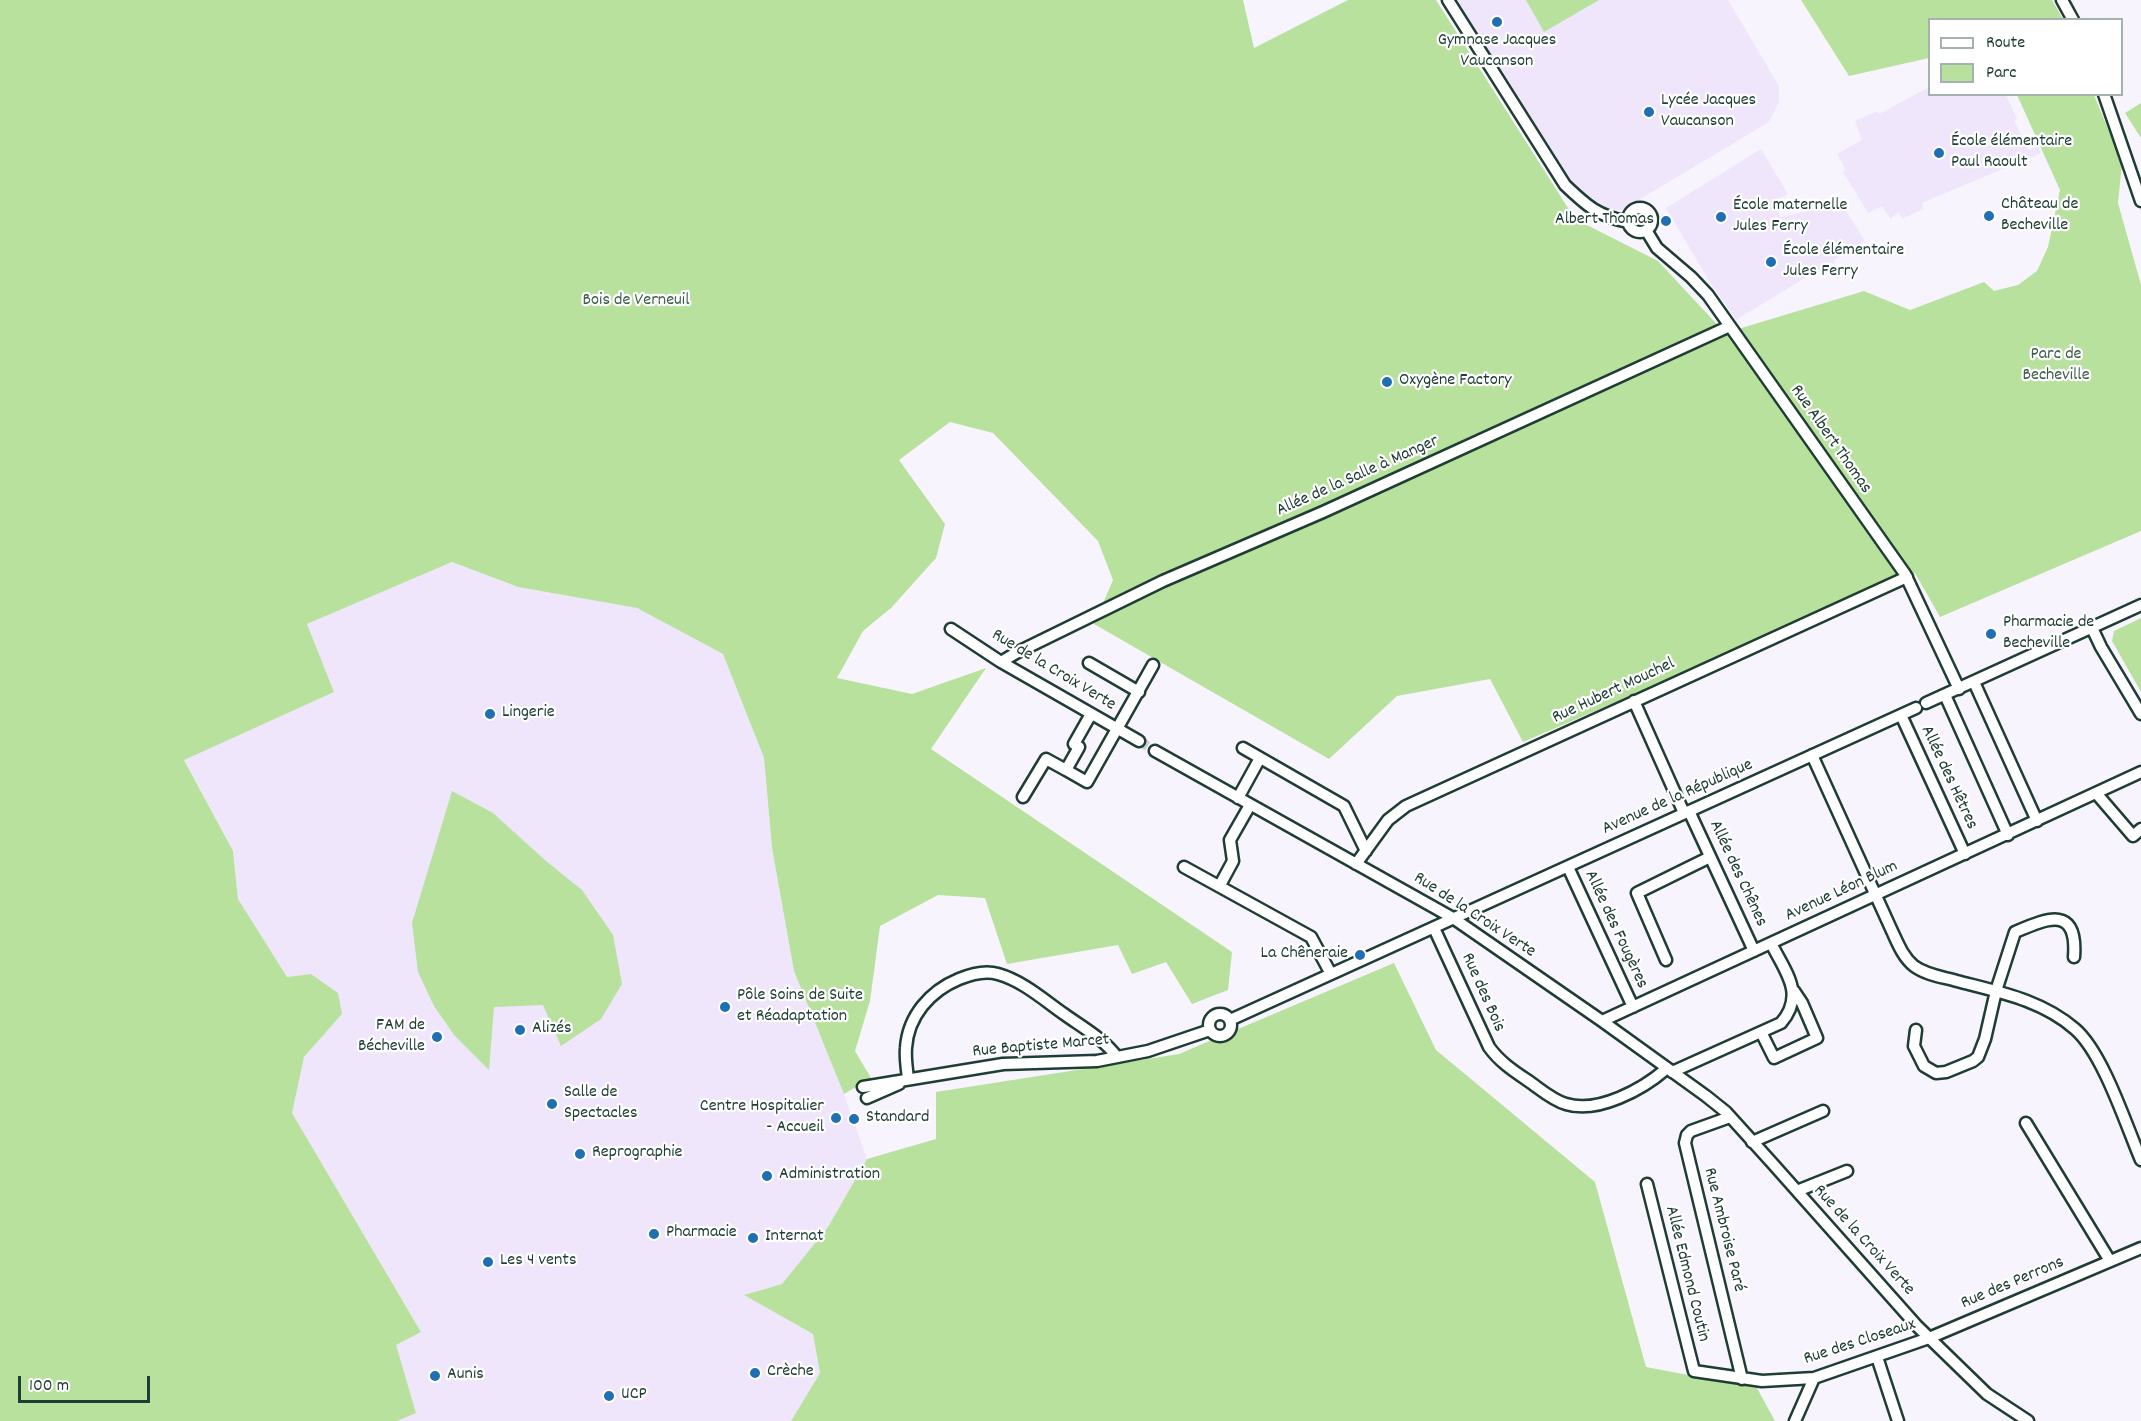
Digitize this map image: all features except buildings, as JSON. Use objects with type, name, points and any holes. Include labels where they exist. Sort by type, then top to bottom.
[{"type":"street","points":[[1448,0],[1565,185],[1607,218],[1628,222],[1635,231],[1646,230],[1651,225],[1652,218],[1645,209],[1638,208],[1631,211],[1628,222]]},
{"type":"street","points":[[2062,0],[2072,18]]},
{"type":"street","points":[[2105,96],[2141,201]]},
{"type":"street","name":"Rue Albert Thomas","points":[[1646,230],[1657,248],[1685,271],[1708,295],[1907,577],[1959,689]]},
{"type":"street","name":"Allée de la Salle à Manger","points":[[1001,662],[1163,581],[1323,512],[1730,326]]},
{"type":"street","name":"Rue Hubert Mouchel","points":[[1356,864],[1388,820],[1406,806],[1907,577]]},
{"type":"street","name":"Avenue de la République","points":[[1454,918],[2141,605]]},
{"type":"street","name":"Rue de la Croix Verte","points":[[951,628],[1001,662],[1139,741]]},
{"type":"street","points":[[2092,628],[2141,714]]},
{"type":"street","points":[[1089,663],[1139,692]]},
{"type":"street","points":[[1023,797],[1046,759],[1087,782],[1153,665]]},
{"type":"street","points":[[1974,682],[2037,821]]},
{"type":"street","points":[[1945,695],[2008,834]]},
{"type":"street","name":"Allée des Chênes","points":[[1634,701],[1755,951]]},
{"type":"street","points":[[1066,770],[1079,747],[1074,744],[1091,714]]},
{"type":"street","name":"Allée des Hêtres","points":[[1901,715],[1965,854]]},
{"type":"street","points":[[1243,748],[1344,806],[1366,851]]},
{"type":"street","name":"Rue de la Croix Verte","points":[[1155,751],[1454,918],[1706,1096],[1730,1117],[1929,1338],[1987,1394],[2028,1421]]},
{"type":"street","points":[[1812,755],[1900,949],[1916,967],[1929,974],[2032,1002],[2057,1014],[2077,1031],[2090,1046],[2100,1063],[2141,1160]]},
{"type":"street","points":[[1238,798],[1260,758]]},
{"type":"street","name":"Avenue Léon Blum","points":[[1602,1021],[2141,772]]},
{"type":"street","points":[[2096,793],[2133,836],[2141,829]]},
{"type":"street","points":[[1220,885],[1233,861],[1230,840],[1250,805]]},
{"type":"street","points":[[1666,960],[1637,893],[1710,857]]},
{"type":"street","points":[[1185,867],[1311,937],[1331,974]]},
{"type":"street","name":"Allée des Fougères","points":[[1568,867],[1633,1007]]},
{"type":"street","name":"Rue Baptiste Marcet","points":[[1230,1020],[1454,918]]},
{"type":"street","points":[[1916,1030],[1914,1046],[1924,1066],[1936,1073],[1946,1072],[1973,1061],[1978,1057],[1985,1039],[1996,991],[2014,933],[2048,918],[2059,919],[2069,927],[2075,940],[2074,957]]},
{"type":"street","name":"Rue des Bois","points":[[1434,928],[1489,1047],[1502,1062],[1554,1099],[1565,1104],[1582,1107],[1600,1105],[1648,1084],[1669,1070],[1781,1023],[1789,1013],[1794,992]]},
{"type":"street","points":[[1761,1032],[1774,1058],[1817,1038],[1771,943]]},
{"type":"street","points":[[908,1080],[905,1049],[918,1011],[937,990],[977,973],[995,973],[1014,980],[1089,1032],[1111,1049],[1117,1057]]},
{"type":"street","name":"Rue Baptiste Marcet","points":[[1210,1030],[1210,1021],[1216,1015],[1224,1015],[1230,1020]]},
{"type":"street","name":"Rue Baptiste Marcet","points":[[1210,1030],[1216,1035],[1225,1035],[1230,1029],[1230,1020]]},
{"type":"street","name":"Rue Baptiste Marcet","points":[[863,1087],[1003,1064],[1097,1061],[1158,1048],[1210,1030]]},
{"type":"street","name":"Rue Baptiste Marcet","points":[[867,1098],[908,1080]]},
{"type":"street","points":[[1752,1142],[1823,1111]]},
{"type":"street","name":"Rue Ambroise Paré","points":[[1730,1117],[1691,1131],[1684,1143],[1742,1379]]},
{"type":"street","points":[[2026,1123],[2110,1261]]},
{"type":"street","name":"Rue de la Croix Verte","points":[[1797,1191],[1847,1171]]},
{"type":"street","name":"Allée Edmond Coutin","points":[[1647,1184],[1694,1371]]},
{"type":"street","name":"Rue des Perrons","points":[[1929,1338],[2141,1248]]},
{"type":"street","name":"Rue des Closeaux","points":[[1694,1371],[1762,1381],[1814,1378],[1929,1338]]},
{"type":"street","points":[[1877,1357],[1898,1421]]},
{"type":"street","points":[[1795,1421],[1814,1378]]},
{"type":"shaded area","name":"Lycée Jacques Vaucanson","points":[[1456,0],[1728,0],[1779,86],[1779,102],[1769,122],[1622,210],[1612,210],[1570,185]]},
{"type":"shaded area","name":"École élémentaire Paul Raoult","points":[[1928,88],[1928,96],[2006,96],[2017,119],[2014,121],[2029,150],[2038,146],[2041,153],[1922,203],[1924,209],[1902,219],[1899,213],[1890,218],[1882,206],[1868,213],[1843,172],[1846,170],[1837,154],[1862,140],[1855,121],[1877,111],[1879,114]]},
{"type":"shaded area","points":[[1761,149],[1788,194],[1773,202],[1781,217],[1842,204],[1865,241],[1834,260],[1835,263],[1831,262],[1736,320],[1709,281],[1666,208]]},
{"type":"shaded area","points":[[452,562],[518,587],[637,608],[723,654],[764,758],[772,848],[794,971],[844,1094],[867,1159],[828,1227],[782,1284],[745,1295],[813,1334],[820,1373],[791,1421],[397,1421],[416,1412],[395,1345],[421,1332],[292,1113],[304,1057],[342,1014],[311,974],[287,977],[238,899],[233,851],[184,759],[334,692],[307,624]]},
{"type":"green space","name":"Bois de Verneuil","points":[[0,0],[1243,0],[1254,48],[1348,0],[1436,0],[1575,219],[1658,261],[1725,333],[1864,291],[1910,310],[1984,282],[1994,291],[2018,285],[2037,271],[2048,247],[2060,190],[2017,96],[2094,96],[2122,163],[2118,203],[2141,285],[2141,531],[1940,617],[1915,573],[1523,742],[1490,679],[1397,696],[1329,759],[1094,624],[1113,580],[1098,541],[993,433],[950,422],[899,460],[945,524],[936,558],[891,608],[863,631],[837,678],[912,694],[986,668],[931,749],[1232,952],[1228,990],[1192,1004],[1166,962],[1132,974],[1118,945],[1007,964],[985,898],[938,895],[880,926],[870,1001],[855,1051],[871,1078],[844,1094],[794,971],[772,848],[764,758],[723,654],[637,608],[518,587],[452,562],[307,624],[334,692],[184,760],[233,851],[238,899],[287,977],[311,974],[338,993],[342,1014],[304,1057],[292,1113],[421,1332],[396,1345],[416,1413],[397,1421],[0,1421]]},
{"type":"green space","points":[[1526,0],[1599,0],[1544,32]]},
{"type":"green space","points":[[1801,0],[2052,0],[2062,18],[1928,18],[1928,58],[1849,76]]},
{"type":"green space","points":[[2141,103],[2141,138],[2125,113]]},
{"type":"green space","points":[[2141,618],[2141,692],[2112,641],[2114,631]]},
{"type":"green space","points":[[452,791],[493,813],[582,890],[613,935],[622,984],[601,1019],[561,1046],[543,1005],[494,1007],[489,1070],[454,1035],[434,1006],[418,972],[412,923]]},
{"type":"green space","points":[[1394,963],[1436,1050],[1595,1182],[1646,1367],[1757,1388],[1775,1421],[791,1421],[820,1373],[813,1334],[744,1295],[782,1284],[828,1227],[867,1159],[936,1139],[936,1092],[1179,1054]]},
{"type":"tunnel","points":[[1139,741],[1155,751]]},
{"type":"place","name":"Gymnase Jacques Vaucanson","points":[[1497,22]]},
{"type":"place","name":"Lycée Jacques Vaucanson","points":[[1649,112]]},
{"type":"place","name":"École élémentaire Paul Raoult","points":[[1939,153]]},
{"type":"place","name":"Château de Becheville","points":[[1989,216]]},
{"type":"place","name":"École maternelle Jules Ferry","points":[[1721,217]]},
{"type":"place","name":"Albert Thomas","points":[[1666,221]]},
{"type":"place","name":"École élémentaire Jules Ferry","points":[[1771,262]]},
{"type":"place","name":"Oxygène Factory","points":[[1387,382]]},
{"type":"place","name":"Pharmacie de Becheville","points":[[1991,634]]},
{"type":"place","name":"Lingerie","points":[[490,714]]},
{"type":"place","name":"La Chêneraie","points":[[1360,955]]},
{"type":"place","name":"Pôle Soins de Suite et Réadaptation","points":[[725,1007]]},
{"type":"place","name":"Alizés","points":[[520,1030]]},
{"type":"place","name":"FAM de Bécheville","points":[[437,1037]]},
{"type":"place","name":"Salle de Spectacles","points":[[552,1104]]},
{"type":"place","name":"Centre Hospitalier - Accueil","points":[[836,1118]]},
{"type":"place","name":"Standard","points":[[854,1119]]},
{"type":"place","name":"Reprographie","points":[[580,1154]]},
{"type":"place","name":"Administration","points":[[767,1176]]},
{"type":"place","name":"Pharmacie","points":[[654,1234]]},
{"type":"place","name":"Internat","points":[[753,1238]]},
{"type":"place","name":"Les 4 vents","points":[[488,1262]]},
{"type":"place","name":"Crèche","points":[[755,1373]]},
{"type":"place","name":"Aunis","points":[[435,1376]]},
{"type":"place","name":"UCP","points":[[609,1396]]},
{"type":"park label","name":"Parc de Becheville","points":[[2056,366]]}]
